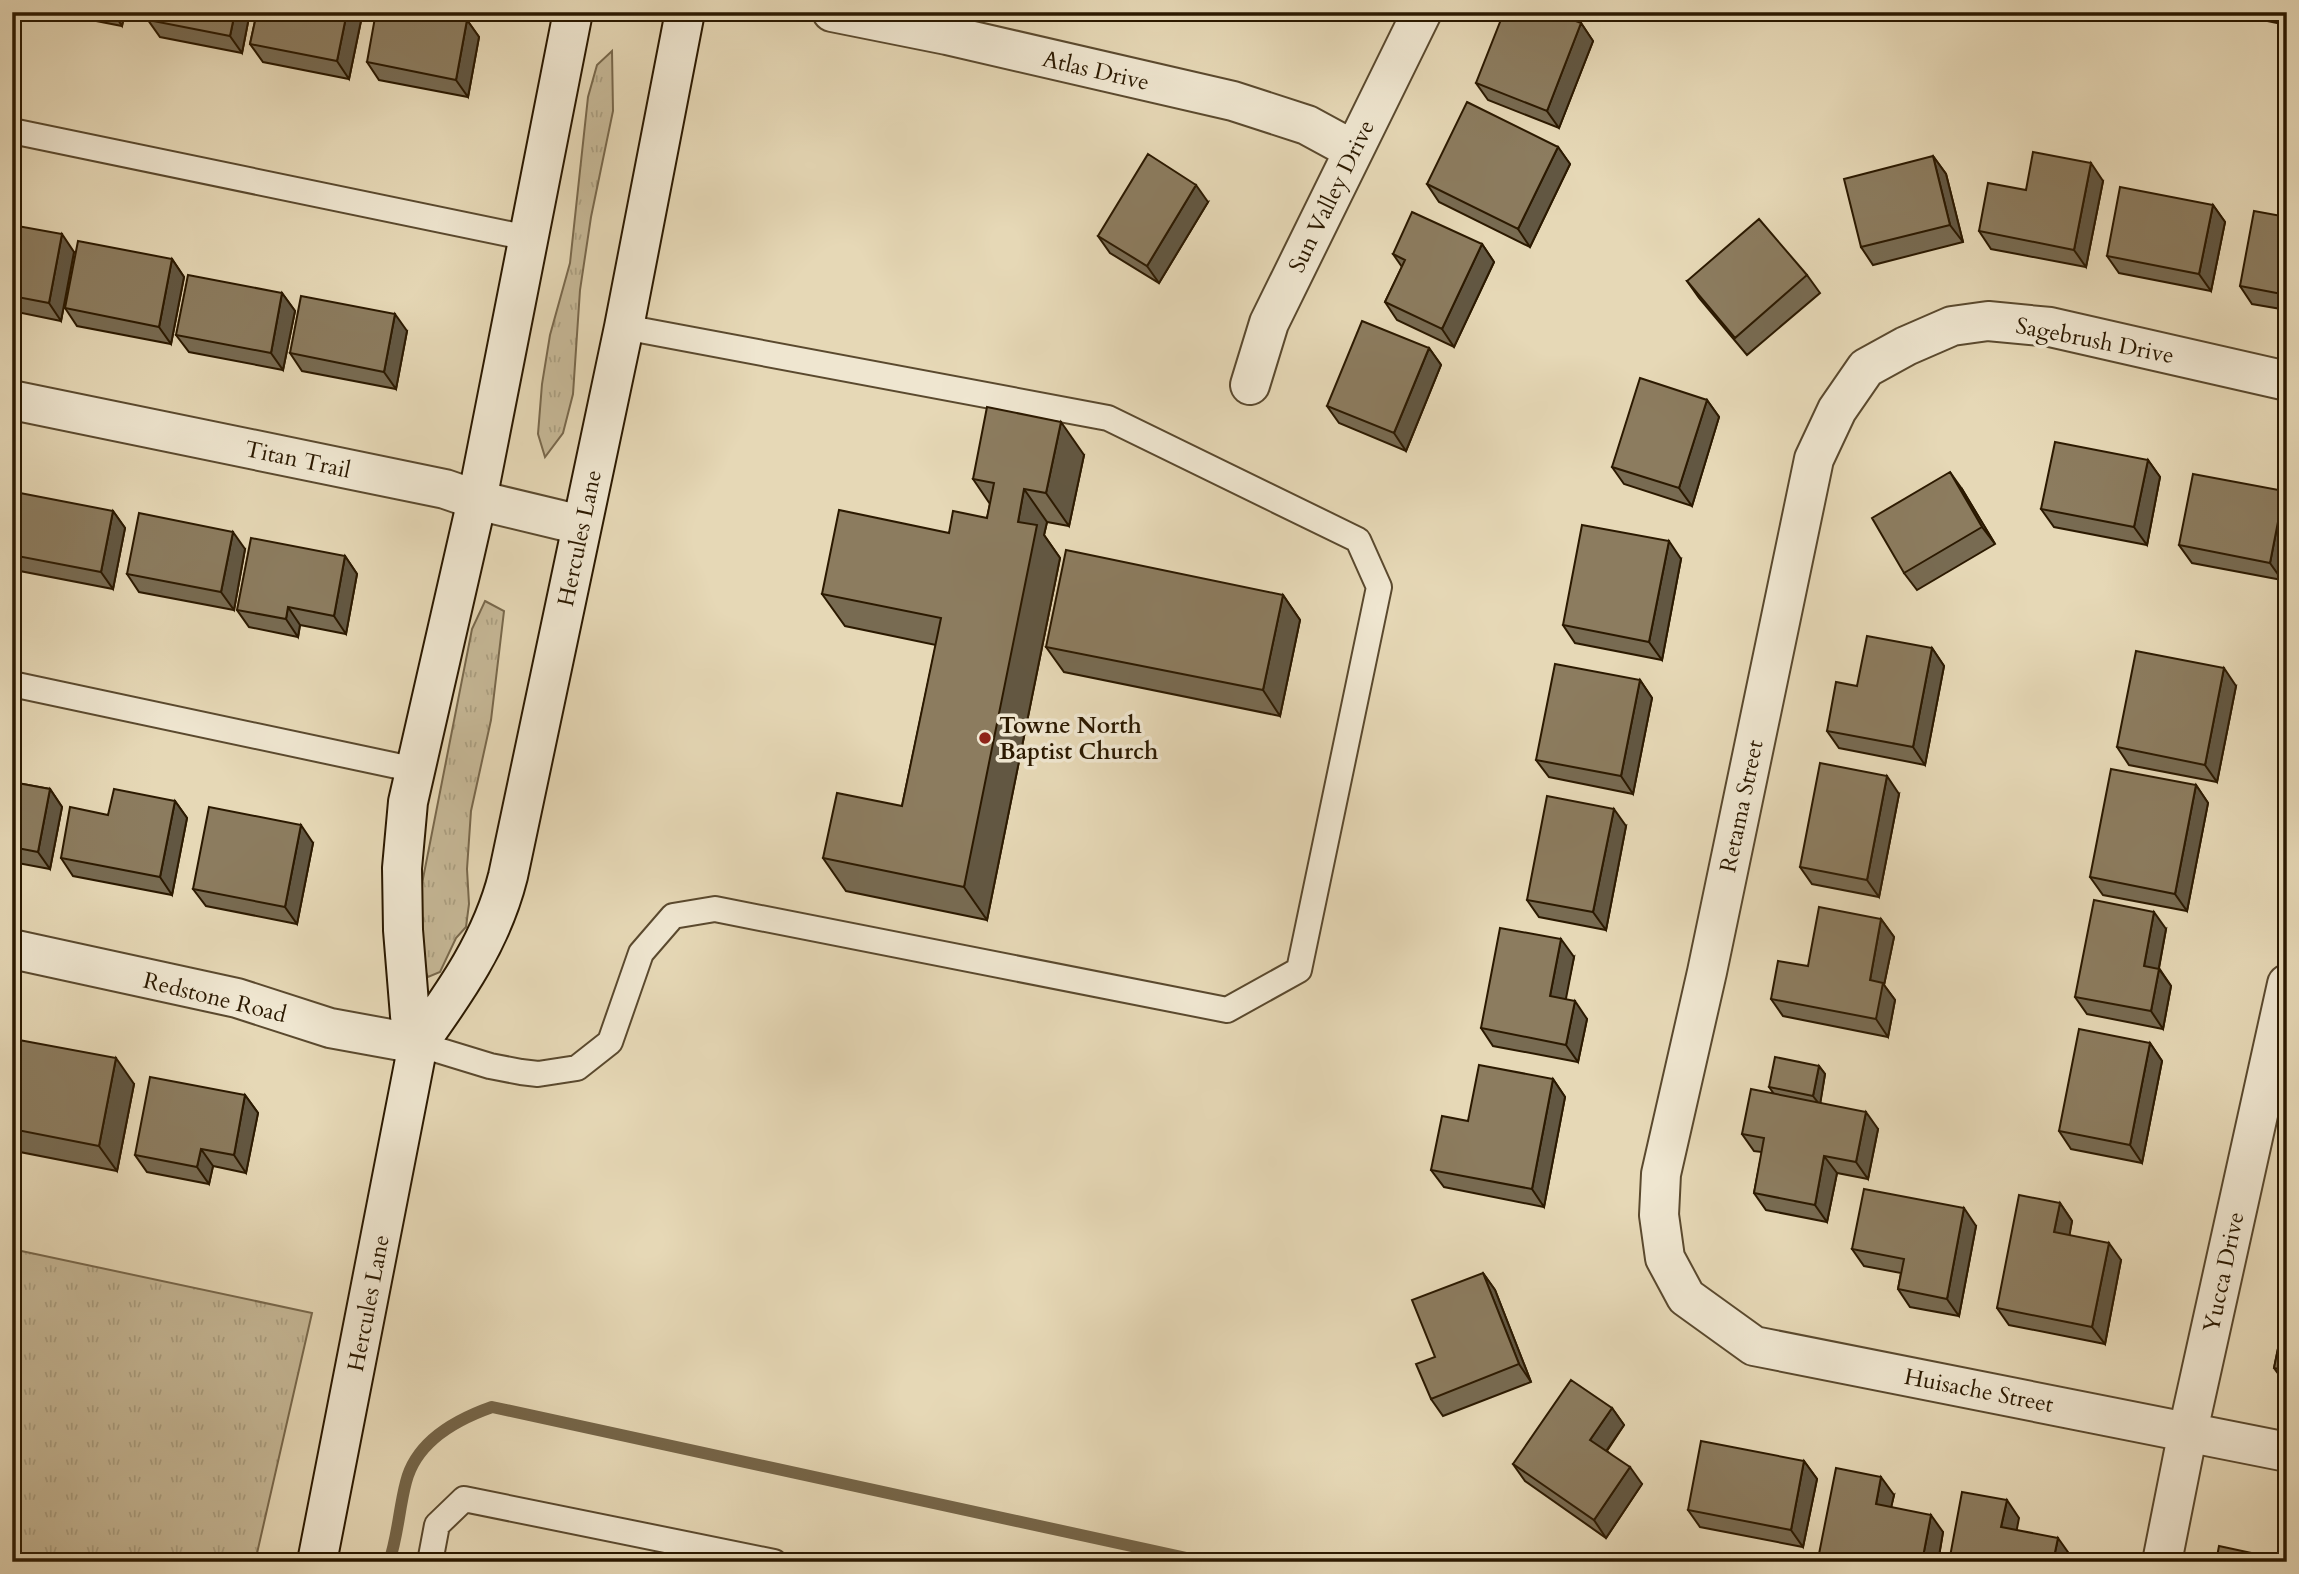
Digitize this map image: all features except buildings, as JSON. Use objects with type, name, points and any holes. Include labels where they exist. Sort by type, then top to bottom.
[{"type":"street","name":"Hercules Lane","points":[[418,1044],[410,1016],[405,972],[402,880],[408,802],[477,500],[573,12]]},
{"type":"street","name":"Hercules Lane","points":[[317,1562],[418,1044],[479,953],[495,920],[504,891],[624,327],[685,12]]},
{"type":"street","name":"Atlas Drive","points":[[832,12],[947,35],[1233,102],[1307,125],[1353,150]]},
{"type":"street","name":"Sun Valley Drive","points":[[1250,385],[1269,323],[1422,12]]},
{"type":"street","name":"Sagebrush Drive","points":[[1906,346],[1952,326],[1988,321],[2050,327],[2287,381]]},
{"type":"street","name":"Retama Street","points":[[1686,1297],[1665,1258],[1659,1215],[1661,1174],[1707,972],[1814,459],[1837,410],[1866,368],[1906,346]]},
{"type":"street","name":"Titan Trail","points":[[12,400],[445,489],[477,500],[581,525]]},
{"type":"street","name":"Redstone Road","points":[[12,949],[237,998],[330,1028],[418,1044]]},
{"type":"street","name":"Yucca Drive","points":[[2162,1562],[2188,1431],[2287,984]]},
{"type":"street","name":"Huisache Street","points":[[1686,1297],[1754,1346],[2287,1452]]},
{"type":"lane","points":[[12,131],[528,238]]},
{"type":"lane","points":[[418,1044],[490,1066],[521,1072],[538,1074],[577,1068],[610,1042],[641,953],[673,916],[716,909],[1227,1010],[1298,970],[1380,587],[1358,540],[1108,418],[624,327]]},
{"type":"lane","points":[[12,684],[416,770]]},
{"type":"lane","points":[[430,1562],[437,1525],[464,1499],[774,1562]]},
{"type":"green space","points":[[612,51],[613,111],[591,217],[580,290],[573,394],[563,433],[545,457],[538,434],[542,384],[550,335],[570,263],[588,97],[597,65]]},
{"type":"green space","points":[[485,601],[504,611],[491,720],[471,811],[466,927],[456,938],[440,972],[428,977],[421,962],[418,904],[472,629]]},
{"type":"green space","points":[[12,1249],[312,1313],[255,1562],[12,1562]]},
{"type":"waterway","points":[[389,1562],[406,1482],[418,1455],[451,1426],[492,1407],[1205,1562]]},
{"type":"place","name":"Towne North Baptist Church","points":[[985,738]]}]
